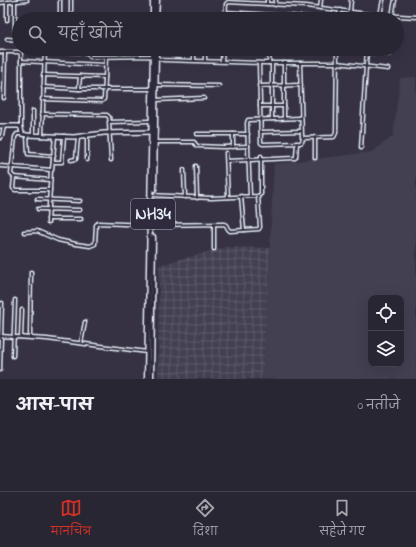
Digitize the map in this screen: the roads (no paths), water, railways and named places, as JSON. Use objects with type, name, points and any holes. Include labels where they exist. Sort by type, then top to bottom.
[{"type":"highway","points":[[153,0],[153,12]]},
{"type":"highway","points":[[156,12],[157,0]]},
{"type":"highway","name":"NH34","points":[[152,195],[155,142],[152,121],[154,57]]},
{"type":"highway","name":"NH34","points":[[151,379],[154,87]]},
{"type":"highway","name":"NH34","points":[[147,379],[152,230]]},
{"type":"street","points":[[0,3],[27,0]]},
{"type":"street","points":[[60,0],[60,12]]},
{"type":"street","points":[[71,0],[71,12]]},
{"type":"street","points":[[275,5],[276,0]]},
{"type":"street","points":[[320,8],[321,0]]},
{"type":"street","points":[[225,12],[226,3],[239,1],[257,4],[320,8],[350,12],[351,0]]},
{"type":"street","points":[[381,12],[383,0]]},
{"type":"street","points":[[393,12],[395,0]]},
{"type":"street","points":[[7,2],[7,20]]},
{"type":"street","points":[[15,2],[15,12]]},
{"type":"street","points":[[404,16],[416,17]]},
{"type":"street","points":[[7,39],[12,39]]},
{"type":"street","points":[[0,52],[12,52]]},
{"type":"street","points":[[4,98],[5,52]]},
{"type":"street","points":[[21,56],[22,134]]},
{"type":"street","points":[[42,136],[44,56]]},
{"type":"street","points":[[90,56],[106,58],[154,57],[164,60],[259,63],[337,63],[388,69]]},
{"type":"street","points":[[205,56],[205,61]]},
{"type":"street","points":[[222,56],[222,61]]},
{"type":"street","points":[[270,56],[272,119]]},
{"type":"street","points":[[304,138],[334,137],[336,135],[337,56]]},
{"type":"street","points":[[361,148],[367,56]]},
{"type":"street","points":[[42,99],[101,101],[104,99],[106,58]]},
{"type":"street","points":[[21,61],[105,65]]},
{"type":"street","points":[[259,63],[261,144],[297,144],[302,142],[304,138]]},
{"type":"street","points":[[284,63],[284,118]]},
{"type":"street","points":[[300,64],[301,131],[304,138]]},
{"type":"street","points":[[43,75],[105,77]]},
{"type":"street","points":[[79,89],[80,76]]},
{"type":"street","points":[[259,86],[301,85]]},
{"type":"street","points":[[42,87],[104,89],[219,86]]},
{"type":"street","points":[[155,100],[204,98]]},
{"type":"street","points":[[260,106],[284,106]]},
{"type":"street","points":[[33,135],[34,111]]},
{"type":"street","points":[[42,114],[107,115],[110,122],[108,124],[111,160]]},
{"type":"street","points":[[250,196],[248,120],[301,118]]},
{"type":"street","points":[[110,122],[152,121]]},
{"type":"street","points":[[0,138],[2,136],[2,126],[19,126],[21,128]]},
{"type":"street","points":[[260,132],[301,131]]},
{"type":"street","points":[[50,190],[13,189],[14,177],[11,174],[11,166],[15,137],[17,134],[78,137],[109,133],[153,132]]},
{"type":"street","points":[[197,134],[248,134]]},
{"type":"street","points":[[233,134],[233,147]]},
{"type":"street","points":[[27,135],[28,154],[54,156]]},
{"type":"street","points":[[87,135],[87,160]]},
{"type":"street","points":[[48,223],[50,180],[51,170],[53,169],[55,136]]},
{"type":"street","points":[[53,162],[62,161],[64,136]]},
{"type":"street","points":[[71,160],[76,159],[78,137]]},
{"type":"street","points":[[315,138],[315,158]]},
{"type":"street","points":[[155,142],[194,142],[197,146],[248,146]]},
{"type":"street","points":[[226,161],[261,157],[295,158],[297,144]]},
{"type":"street","points":[[226,153],[228,197]]},
{"type":"street","points":[[24,232],[37,231],[58,240],[90,246],[95,244],[96,225],[98,223],[152,225],[226,224],[229,230],[260,228],[258,196],[261,194],[261,157]]},
{"type":"street","points":[[0,166],[51,170]]},
{"type":"street","points":[[196,166],[197,198]]},
{"type":"street","points":[[184,170],[185,197]]},
{"type":"street","points":[[14,177],[50,180]]},
{"type":"street","points":[[152,195],[197,198],[258,196]]},
{"type":"street","points":[[241,196],[244,230]]},
{"type":"street","points":[[37,199],[80,201]]},
{"type":"street","points":[[38,209],[80,210]]},
{"type":"street","points":[[48,219],[81,219]]},
{"type":"street","points":[[214,224],[214,250]]},
{"type":"street","points":[[30,337],[31,272]]},
{"type":"street","points":[[13,356],[15,300]]},
{"type":"street","points":[[0,370],[2,303]]},
{"type":"street","points":[[21,337],[22,310]]},
{"type":"street","points":[[81,344],[85,322]]},
{"type":"street","points":[[0,336],[30,337],[147,352]]}]
